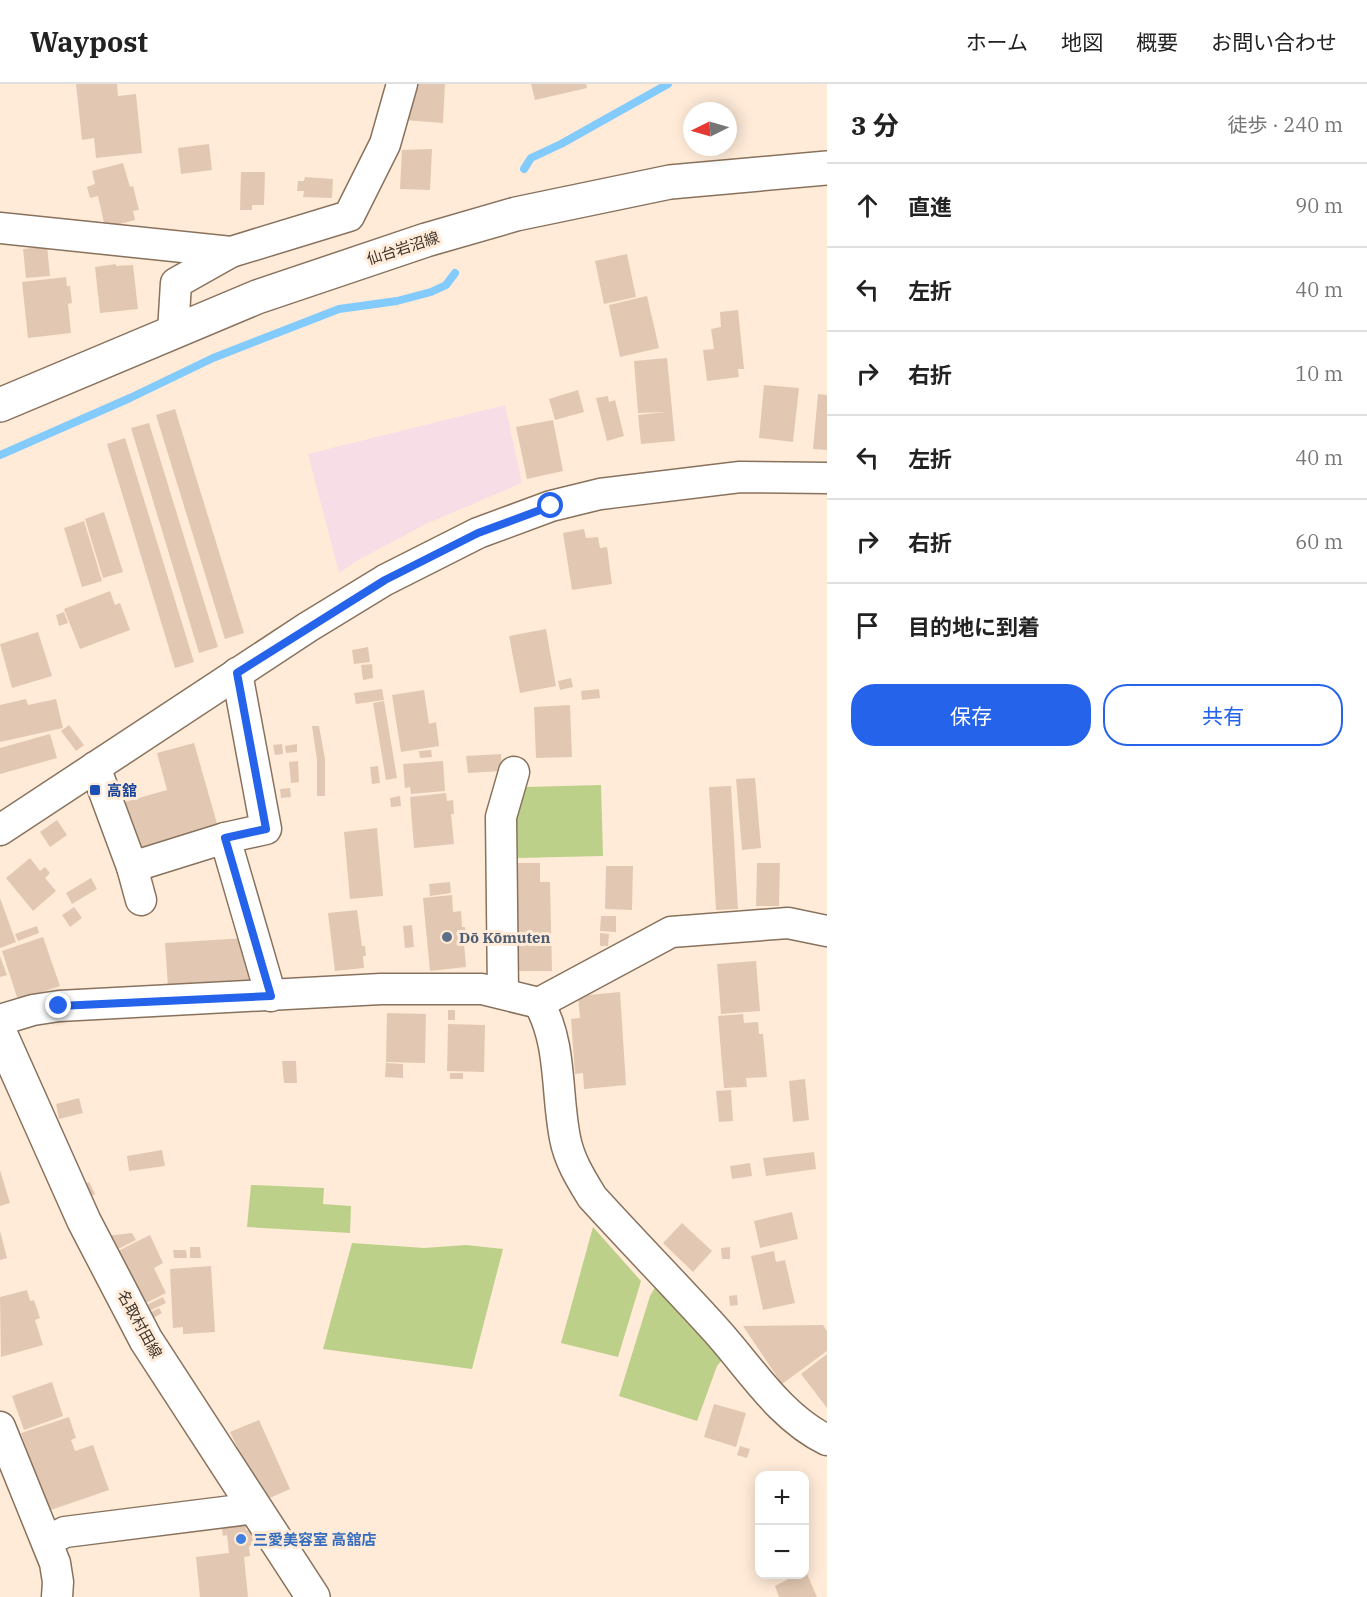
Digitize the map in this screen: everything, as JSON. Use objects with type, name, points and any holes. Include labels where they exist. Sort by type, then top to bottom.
[{"type":"main road","name":"仙台岩沼線","points":[[0,405],[257,297],[426,240],[516,214],[670,182],[827,168]]},
{"type":"main road","name":"名取村田線","points":[[0,1033],[84,1221],[146,1340],[313,1597]]},
{"type":"street","points":[[173,332],[176,283],[231,252],[349,216],[385,144],[402,84]]},
{"type":"street","points":[[0,228],[231,252]]},
{"type":"street","points":[[0,830],[237,673],[385,580],[478,533],[551,506],[600,494],[740,477],[827,478]]},
{"type":"street","points":[[132,867],[225,838],[266,829],[237,673]]},
{"type":"street","points":[[95,767],[132,867],[141,900]]},
{"type":"street","points":[[503,993],[501,817],[514,772]]},
{"type":"street","points":[[225,838],[271,996]]},
{"type":"street","points":[[0,1020],[33,1010],[59,1006],[381,989],[482,989],[539,1003],[671,932],[788,923],[827,931]]},
{"type":"street","points":[[539,1003],[553,1037],[565,1140],[576,1172],[592,1197],[714,1327],[790,1415],[811,1432],[827,1440]]},
{"type":"street","points":[[0,1427],[55,1563],[58,1582],[57,1597]]},
{"type":"street","points":[[47,1541],[65,1532],[256,1508]]},
{"type":"shaded area","points":[[505,405],[522,483],[428,523],[358,560],[339,573],[308,454]]},
{"type":"green space","points":[[601,785],[603,856],[517,858],[515,827],[525,787]]},
{"type":"green space","points":[[251,1185],[324,1188],[323,1204],[351,1206],[350,1233],[247,1227]]},
{"type":"green space","points":[[593,1227],[641,1281],[618,1357],[561,1343]]},
{"type":"green space","points":[[352,1243],[424,1248],[466,1245],[503,1249],[472,1369],[323,1349]]},
{"type":"green space","points":[[657,1284],[722,1360],[717,1366],[697,1421],[619,1396],[650,1296]]},
{"type":"building","points":[[76,84],[117,84],[118,96],[136,94],[142,153],[96,158],[94,138],[82,140]]},
{"type":"building","points":[[412,84],[445,84],[443,123],[404,120]]},
{"type":"building","points":[[531,84],[586,84],[587,88],[535,100]]},
{"type":"building","points":[[209,144],[212,170],[181,174],[178,148]]},
{"type":"building","points":[[432,149],[430,190],[400,189],[402,150]]},
{"type":"building","points":[[123,163],[130,187],[133,186],[139,210],[133,211],[135,220],[105,228],[98,196],[90,198],[87,187],[95,184],[92,171]]},
{"type":"building","points":[[241,172],[265,172],[264,205],[252,205],[252,210],[240,210]]},
{"type":"building","points":[[305,177],[333,179],[332,198],[303,197],[304,191],[297,191],[298,181],[304,181]]},
{"type":"building","points":[[47,246],[50,276],[26,278],[23,249]]},
{"type":"building","points":[[627,254],[636,297],[604,304],[595,261]]},
{"type":"building","points":[[116,264],[116,266],[133,265],[138,309],[100,313],[95,267]]},
{"type":"building","points":[[66,277],[67,286],[70,286],[72,303],[68,304],[71,333],[28,338],[22,282]]},
{"type":"building","points":[[647,296],[659,348],[620,357],[609,305]]},
{"type":"building","points":[[738,310],[744,369],[738,369],[739,377],[707,381],[703,350],[714,349],[711,329],[721,327],[720,312]]},
{"type":"building","points":[[667,358],[675,441],[641,444],[638,415],[666,412],[638,413],[634,361]]},
{"type":"building","points":[[764,385],[799,388],[793,442],[759,438]]},
{"type":"building","points":[[578,390],[584,412],[555,420],[549,399]]},
{"type":"building","points":[[818,394],[827,395],[827,450],[813,449]]},
{"type":"building","points":[[608,396],[609,402],[615,400],[624,436],[607,441],[596,398]]},
{"type":"building","points":[[175,409],[244,633],[225,639],[156,415]]},
{"type":"building","points":[[553,420],[563,471],[527,479],[516,427]]},
{"type":"building","points":[[149,423],[218,647],[199,653],[131,428]]},
{"type":"building","points":[[125,438],[194,662],[175,668],[107,444]]},
{"type":"building","points":[[104,512],[123,572],[103,578],[85,519]]},
{"type":"building","points":[[84,521],[102,581],[82,587],[64,528]]},
{"type":"building","points":[[584,529],[586,538],[598,537],[600,548],[607,547],[612,584],[572,590],[563,533]]},
{"type":"building","points":[[110,591],[115,605],[120,603],[130,630],[80,649],[64,609]]},
{"type":"building","points":[[64,612],[68,623],[59,626],[56,615]]},
{"type":"building","points":[[546,629],[556,686],[520,693],[509,636]]},
{"type":"building","points":[[38,632],[52,676],[12,688],[0,644]]},
{"type":"building","points":[[368,647],[370,662],[354,664],[352,650]]},
{"type":"building","points":[[372,664],[373,678],[363,680],[361,665]]},
{"type":"building","points":[[571,678],[573,687],[560,690],[558,681]]},
{"type":"building","points":[[382,689],[384,700],[356,704],[354,693]]},
{"type":"building","points":[[599,689],[600,698],[582,700],[581,691]]},
{"type":"building","points":[[424,690],[429,724],[436,722],[439,746],[401,752],[392,695]]},
{"type":"building","points":[[26,699],[28,705],[56,699],[63,728],[0,742],[0,705]]},
{"type":"building","points":[[384,701],[397,778],[386,780],[373,703]]},
{"type":"building","points":[[570,705],[572,757],[536,758],[534,707]]},
{"type":"building","points":[[69,725],[84,745],[76,751],[61,731]]},
{"type":"building","points":[[312,726],[319,726],[325,759],[325,796],[317,796],[317,760]]},
{"type":"building","points":[[50,734],[57,758],[0,774],[0,748]]},
{"type":"building","points":[[194,743],[218,827],[134,851],[121,803],[167,790],[157,753]]},
{"type":"building","points":[[282,744],[283,754],[275,755],[273,745]]},
{"type":"building","points":[[297,744],[297,752],[286,753],[285,746]]},
{"type":"building","points":[[431,750],[432,757],[420,758],[419,751]]},
{"type":"building","points":[[501,754],[502,771],[468,773],[466,756]]},
{"type":"building","points":[[298,761],[299,782],[291,783],[289,762]]},
{"type":"building","points":[[443,761],[445,791],[411,794],[410,787],[405,788],[403,764]]},
{"type":"building","points":[[378,766],[380,783],[372,784],[370,767]]},
{"type":"building","points":[[755,778],[761,848],[742,850],[736,779]]},
{"type":"building","points":[[731,786],[738,909],[716,910],[709,787]]},
{"type":"building","points":[[290,788],[291,797],[281,798],[280,789]]},
{"type":"building","points":[[446,793],[447,801],[453,800],[454,814],[451,814],[454,844],[414,848],[410,797]]},
{"type":"building","points":[[400,796],[401,806],[391,807],[390,798]]},
{"type":"building","points":[[57,820],[67,835],[50,847],[40,832]]},
{"type":"building","points":[[377,828],[383,896],[350,899],[344,832]]},
{"type":"building","points":[[30,858],[40,871],[45,867],[50,873],[45,878],[56,891],[33,911],[6,878]]},
{"type":"building","points":[[516,863],[540,863],[540,882],[550,882],[552,971],[518,971]]},
{"type":"building","points":[[757,863],[780,863],[779,906],[756,906]]},
{"type":"building","points":[[606,866],[633,866],[632,910],[605,909]]},
{"type":"building","points":[[91,878],[97,889],[72,904],[66,893]]},
{"type":"building","points":[[450,882],[451,893],[430,896],[429,884]]},
{"type":"building","points":[[452,895],[453,912],[461,911],[462,927],[465,927],[466,967],[430,971],[423,898]]},
{"type":"building","points":[[0,898],[16,942],[0,948]]},
{"type":"building","points":[[74,907],[82,918],[70,927],[62,915]]},
{"type":"building","points":[[357,910],[362,946],[365,946],[364,968],[335,971],[328,913]]},
{"type":"building","points":[[601,916],[616,916],[616,932],[600,931]]},
{"type":"building","points":[[412,925],[414,947],[405,948],[403,926]]},
{"type":"building","points":[[37,926],[39,933],[18,941],[15,934]]},
{"type":"building","points":[[600,933],[609,934],[608,946],[600,946]]},
{"type":"building","points":[[43,937],[60,986],[18,1000],[2,951]]},
{"type":"building","points":[[246,938],[249,982],[168,987],[165,943]]},
{"type":"building","points":[[0,956],[7,975],[0,977]]},
{"type":"building","points":[[756,961],[760,1011],[721,1014],[717,964]]},
{"type":"building","points":[[620,992],[626,1085],[584,1089],[583,1073],[575,1074],[571,1019],[580,1018],[578,996]]},
{"type":"building","points":[[448,1010],[455,1010],[455,1020],[448,1020]]},
{"type":"building","points":[[387,1013],[426,1014],[425,1063],[386,1062]]},
{"type":"building","points":[[743,1014],[744,1023],[758,1022],[759,1034],[763,1034],[767,1077],[746,1078],[747,1087],[724,1088],[718,1016]]},
{"type":"building","points":[[448,1024],[485,1025],[484,1072],[447,1071]]},
{"type":"building","points":[[282,1061],[296,1061],[297,1083],[284,1083]]},
{"type":"building","points":[[386,1063],[403,1064],[403,1078],[385,1077]]},
{"type":"building","points":[[450,1073],[463,1073],[463,1079],[450,1079]]},
{"type":"building","points":[[805,1079],[809,1120],[793,1122],[789,1081]]},
{"type":"building","points":[[731,1090],[733,1121],[719,1122],[716,1091]]},
{"type":"building","points":[[79,1098],[83,1113],[59,1119],[56,1104]]},
{"type":"building","points":[[162,1150],[165,1166],[129,1171],[127,1156]]},
{"type":"building","points":[[814,1152],[816,1169],[766,1176],[763,1158]]},
{"type":"building","points":[[750,1163],[752,1176],[732,1179],[730,1166]]},
{"type":"building","points":[[0,1170],[10,1203],[0,1206]]},
{"type":"building","points":[[89,1182],[95,1194],[91,1196],[85,1184]]},
{"type":"building","points":[[792,1212],[798,1239],[760,1248],[754,1221]]},
{"type":"building","points":[[682,1223],[712,1251],[693,1272],[663,1243]]},
{"type":"building","points":[[0,1231],[7,1258],[0,1260]]},
{"type":"building","points":[[132,1233],[136,1240],[112,1252],[105,1236]]},
{"type":"building","points":[[150,1235],[163,1263],[154,1268],[166,1293],[138,1307],[112,1254]]},
{"type":"building","points":[[190,1247],[200,1247],[201,1258],[190,1258]]},
{"type":"building","points":[[730,1247],[730,1259],[722,1259],[721,1248]]},
{"type":"building","points":[[173,1250],[186,1250],[187,1258],[174,1258]]},
{"type":"building","points":[[774,1251],[776,1262],[785,1260],[795,1303],[763,1310],[751,1256]]},
{"type":"building","points":[[211,1266],[215,1332],[183,1334],[183,1327],[173,1328],[170,1269]]},
{"type":"building","points":[[27,1290],[30,1301],[34,1300],[40,1318],[35,1320],[43,1345],[1,1357],[0,1297]]},
{"type":"building","points":[[737,1295],[738,1305],[730,1306],[729,1296]]},
{"type":"building","points":[[163,1297],[166,1303],[147,1312],[144,1306]]},
{"type":"building","points":[[159,1308],[162,1313],[148,1321],[145,1315]]},
{"type":"building","points":[[823,1325],[827,1331],[827,1351],[782,1384],[743,1326]]},
{"type":"building","points":[[827,1354],[827,1408],[801,1374]]},
{"type":"building","points":[[52,1382],[63,1416],[24,1430],[12,1396]]},
{"type":"building","points":[[714,1404],[746,1413],[736,1447],[704,1437]]},
{"type":"building","points":[[69,1417],[76,1438],[71,1440],[75,1451],[93,1445],[109,1490],[48,1511],[21,1433]]},
{"type":"building","points":[[259,1420],[290,1489],[263,1501],[230,1432]]},
{"type":"building","points":[[740,1446],[750,1449],[747,1458],[737,1455]]},
{"type":"building","points":[[246,1521],[246,1530],[252,1529],[254,1545],[249,1546],[250,1556],[244,1557],[248,1597],[200,1597],[196,1557],[229,1553],[227,1535],[223,1536],[221,1524]]},
{"type":"building","points":[[788,1579],[809,1579],[817,1597],[779,1597],[775,1586]]},
{"type":"waterway","points":[[524,169],[531,158],[561,144],[668,84]]},
{"type":"waterway","points":[[0,455],[130,398],[213,358],[339,309],[397,301],[431,292],[446,285],[455,273]]},
{"type":"place","name":"高舘","points":[[95,790]]},
{"type":"place","name":"Dō Kōmuten","points":[[447,937]]},
{"type":"place","name":"三愛美容室 高舘店","points":[[241,1539]]},
{"type":"route","points":[[59,1006],[271,996],[225,838],[266,829],[237,673],[385,580],[478,533],[551,506]]}]
